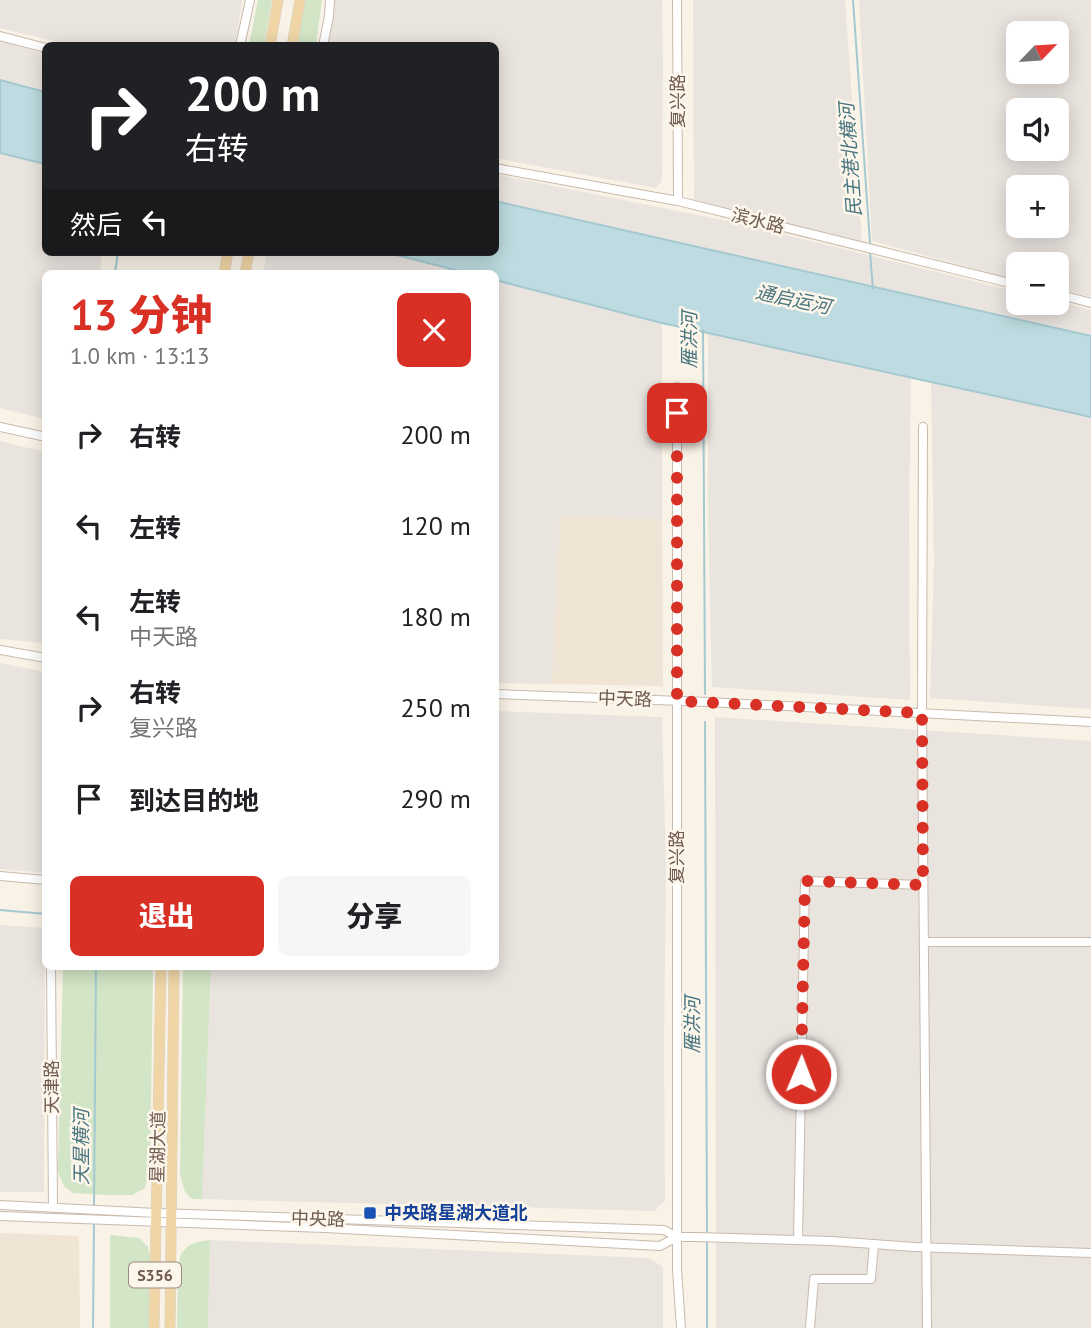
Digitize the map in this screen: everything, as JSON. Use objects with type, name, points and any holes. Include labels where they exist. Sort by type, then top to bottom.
[{"type":"main road","points":[[271,42],[278,0]]},
{"type":"main road","points":[[293,42],[300,0]]},
{"type":"main road","name":"星湖大道","points":[[154,1328],[161,970]]},
{"type":"main road","name":"星湖大道","points":[[170,1328],[174,970]]},
{"type":"street","points":[[241,42],[250,0]]},
{"type":"street","points":[[324,42],[330,0]]},
{"type":"street","name":"复兴路","points":[[677,0],[678,201]]},
{"type":"street","points":[[0,36],[42,47]]},
{"type":"street","name":"滨水路","points":[[499,169],[678,201],[1006,282]]},
{"type":"street","points":[[1069,297],[1091,303]]},
{"type":"street","name":"复兴路","points":[[677,387],[677,1237],[681,1328]]},
{"type":"street","points":[[0,427],[42,436]]},
{"type":"street","points":[[923,427],[922,713],[927,1328]]},
{"type":"street","points":[[0,650],[42,657]]},
{"type":"street","name":"中天路","points":[[499,694],[1091,722]]},
{"type":"street","points":[[0,876],[42,880]]},
{"type":"street","points":[[798,1240],[805,881],[923,885]]},
{"type":"street","points":[[924,942],[1091,942]]},
{"type":"street","name":"天津路","points":[[51,970],[53,1207]]},
{"type":"street","name":"中央路","points":[[0,1205],[82,1209],[111,1215],[171,1218],[664,1230],[677,1237]]},
{"type":"street","name":"中央路","points":[[0,1216],[82,1219],[111,1215]]},
{"type":"street","points":[[171,1218],[660,1246],[677,1237],[1091,1253]]},
{"type":"street","points":[[810,1328],[814,1279],[871,1279],[874,1244]]},
{"type":"shaded area","points":[[0,0],[242,0],[235,42],[58,42],[0,28]]},
{"type":"shaded area","points":[[335,0],[662,0],[662,181],[656,188],[499,159],[499,42],[328,42]]},
{"type":"shaded area","points":[[693,0],[845,0],[862,241],[694,200]]},
{"type":"shaded area","points":[[859,0],[1091,0],[1091,297],[1069,292],[1069,252],[1006,252],[1006,277],[872,241]]},
{"type":"shaded area","points":[[0,41],[42,52],[42,91],[0,80]]},
{"type":"shaded area","points":[[0,153],[42,163],[42,256],[102,256],[100,270],[42,270],[42,418],[0,408]]},
{"type":"shaded area","points":[[499,175],[742,224],[1006,289],[1006,315],[1069,315],[1069,304],[1091,310],[1091,336],[499,203]]},
{"type":"shaded area","points":[[266,256],[401,256],[455,270],[264,270]]},
{"type":"shaded area","points":[[499,281],[662,323],[662,519],[560,517],[552,684],[499,683]]},
{"type":"shaded area","points":[[708,333],[911,377],[910,700],[712,687]]},
{"type":"shaded area","points":[[931,382],[1091,417],[1091,709],[930,698],[934,562]]},
{"type":"shaded area","points":[[0,441],[42,451],[42,643],[0,639]]},
{"type":"shaded area","points":[[559,516],[662,519],[663,686],[552,684]]},
{"type":"shaded area","points":[[0,663],[42,672],[42,873],[0,869]]},
{"type":"shaded area","points":[[499,711],[662,717],[666,866],[665,1201],[654,1211],[202,1199],[211,970],[499,970]]},
{"type":"shaded area","points":[[715,717],[1091,741],[1091,1328],[716,1328]]},
{"type":"shaded area","points":[[0,925],[42,928],[42,970],[45,970],[44,1192],[0,1192]]},
{"type":"shaded area","points":[[0,1233],[79,1236],[80,1328],[0,1328]]},
{"type":"shaded area","points":[[210,1240],[649,1258],[663,1267],[663,1328],[208,1328]]},
{"type":"green space","points":[[258,0],[272,0],[265,42],[250,42]]},
{"type":"green space","points":[[304,0],[322,0],[316,42],[297,42]]},
{"type":"green space","points":[[63,970],[153,970],[150,1171],[145,1188],[132,1195],[73,1193],[64,1186],[58,1172]]},
{"type":"green space","points":[[183,970],[211,970],[202,1199],[192,1199],[185,1192],[180,1174]]},
{"type":"green space","points":[[110,1235],[139,1238],[148,1247],[151,1261],[150,1328],[110,1328]]},
{"type":"green space","points":[[210,1240],[208,1328],[177,1328],[178,1266],[181,1254],[188,1246]]},
{"type":"water","points":[[0,80],[42,91],[42,163],[0,153]]},
{"type":"water","name":"通启运河","points":[[499,202],[1091,336],[1091,417],[662,323],[499,281],[499,270],[455,270],[401,256],[499,256]]},
{"type":"waterway","name":"民主港北横河","points":[[853,0],[870,243]]},
{"type":"waterway","name":"民主港北横河","points":[[870,252],[873,289]]},
{"type":"waterway","name":"天星横河","points":[[115,270],[117,256]]},
{"type":"waterway","name":"雁洪河","points":[[703,330],[705,694]]},
{"type":"waterway","name":"雁洪河","points":[[705,722],[707,1236]]},
{"type":"waterway","points":[[0,910],[42,914]]},
{"type":"waterway","name":"天星横河","points":[[94,1206],[96,970]]},
{"type":"waterway","name":"天星横河","points":[[93,1328],[94,1223]]},
{"type":"waterway","name":"雁洪河","points":[[707,1241],[707,1328]]},
{"type":"place","name":"中央路星湖大道北","points":[[370,1213]]},
{"type":"route","points":[[677,413],[677,701],[922,713],[923,885],[805,881],[801,1074]]}]
